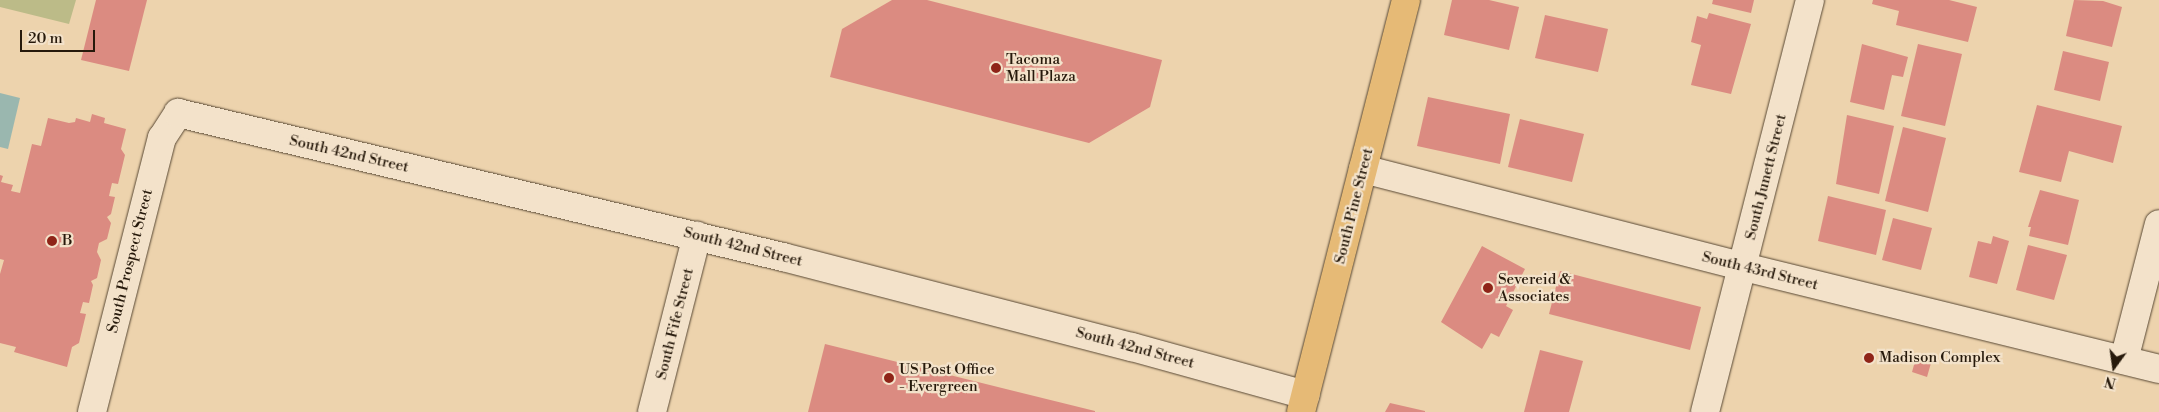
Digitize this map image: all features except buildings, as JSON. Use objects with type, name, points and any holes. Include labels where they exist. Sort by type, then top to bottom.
[{"type":"main road","name":"South Pine Street","points":[[1303,404],[1406,0]]},
{"type":"street","name":"South Junett Street","points":[[1705,412],[1744,267],[1810,0]]},
{"type":"street","name":"South 42nd Street","points":[[178,113],[697,236],[1132,347],[1303,404]]},
{"type":"street","name":"South Prospect Street","points":[[92,412],[162,138],[178,113]]},
{"type":"street","name":"South 43rd Street","points":[[1363,169],[1744,267],[2159,369]]},
{"type":"street","points":[[2124,360],[2159,224]]},
{"type":"street","name":"South Fife Street","points":[[652,412],[697,236]]},
{"type":"shaded area","points":[[0,0],[76,0],[69,24],[0,7]]},
{"type":"water","points":[[0,93],[20,98],[8,149],[0,147]]},
{"type":"place","name":"Tacoma Mall Plaza","points":[[996,68]]},
{"type":"place","name":"B","points":[[52,241]]},
{"type":"place","name":"Severeid & Associates","points":[[1488,288]]},
{"type":"place","name":"Madison Complex","points":[[1869,358]]},
{"type":"place","name":"US Post Office - Evergreen","points":[[889,378]]}]
